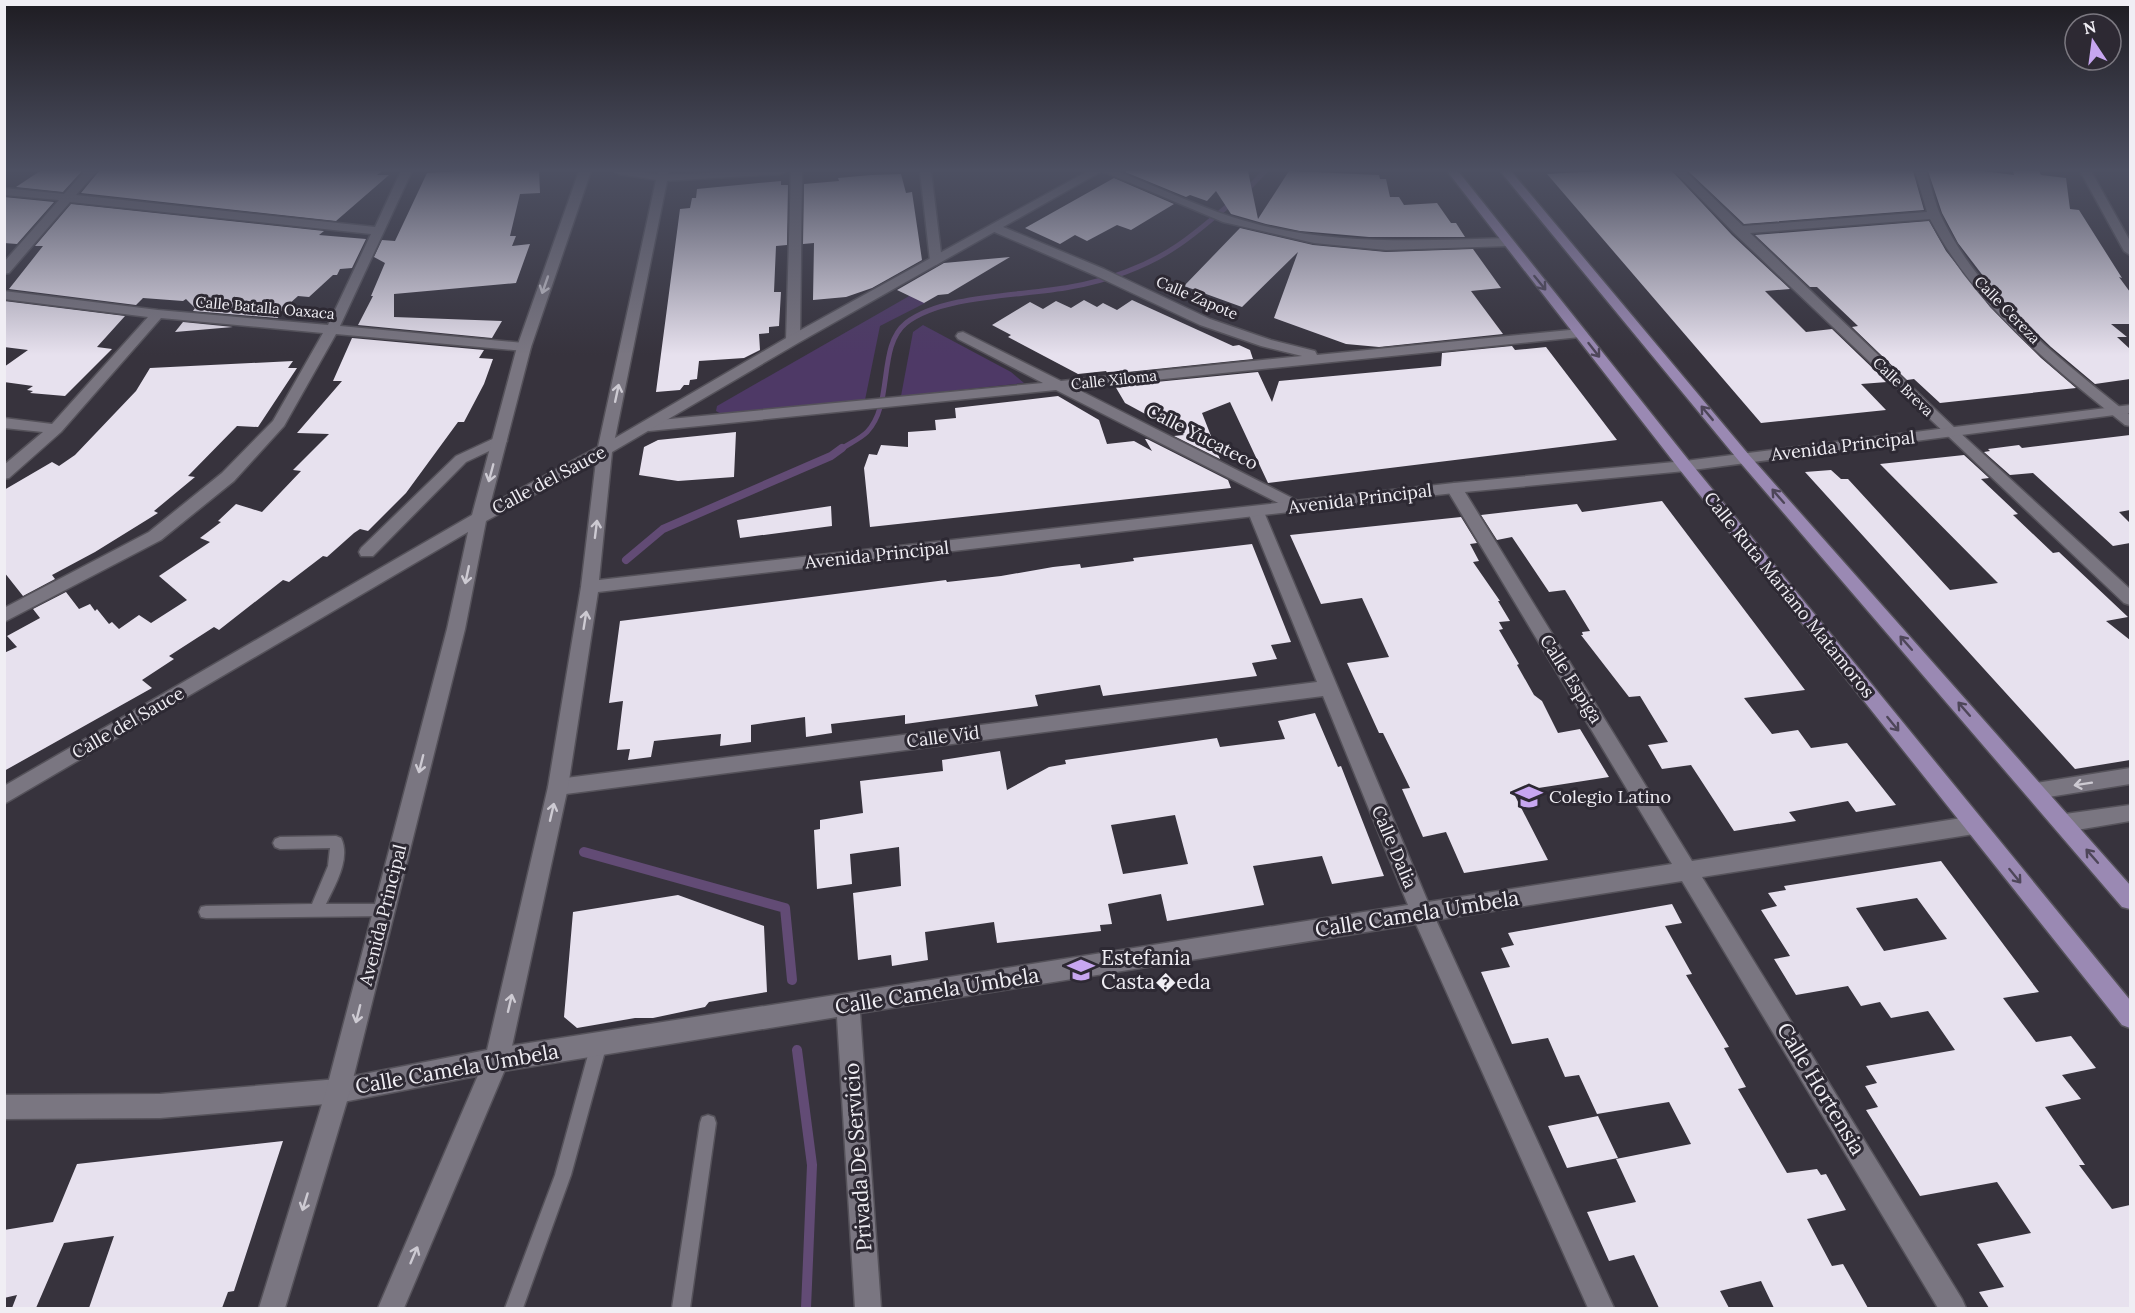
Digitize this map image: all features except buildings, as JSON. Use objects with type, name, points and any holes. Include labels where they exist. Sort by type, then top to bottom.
[{"type":"main road","name":"Calle Ruta Mariano Matamoros","points":[[1500,232],[1685,466],[2130,1017]]},
{"type":"main road","points":[[1556,232],[1744,458],[2130,900]]},
{"type":"street","points":[[4,270],[38,232]]},
{"type":"street","points":[[4,616],[155,536],[228,477],[279,423],[332,330],[377,232]]},
{"type":"street","name":"Avenida Principal","points":[[273,1308],[338,1091],[456,629],[479,518],[524,347],[564,232]]},
{"type":"street","points":[[391,1308],[497,1060],[558,787],[590,587],[605,450],[651,232]]},
{"type":"street","points":[[794,340],[795,232]]},
{"type":"street","points":[[932,232],[936,261]]},
{"type":"street","name":"Calle del Sauce","points":[[4,796],[479,518],[649,426],[794,340],[988,232]]},
{"type":"street","name":"Calle Zapote","points":[[1006,232],[1099,272],[1204,322],[1266,343],[1323,357]]},
{"type":"street","points":[[1282,232],[1314,239],[1386,246],[1508,242]]},
{"type":"street","name":"Calle Breva","points":[[1740,232],[2130,600]]},
{"type":"street","name":"Calle Cereza","points":[[1945,232],[1962,261],[1986,292],[2034,339],[2123,410],[2130,422]]},
{"type":"street","points":[[2119,232],[2130,251]]},
{"type":"street","name":"Calle Batalla Oaxaca","points":[[4,295],[158,314],[524,347]]},
{"type":"street","points":[[4,474],[56,429],[158,314]]},
{"type":"street","name":"Calle Xiloma","points":[[649,426],[1059,387],[1323,357],[1580,333]]},
{"type":"street","name":"Calle Yucateco","points":[[963,336],[1296,507]]},
{"type":"street","name":"Avenida Principal","points":[[590,587],[1454,488],[1685,466],[2123,410]]},
{"type":"street","points":[[4,423],[56,429]]},
{"type":"street","points":[[367,552],[460,459],[499,441]]},
{"type":"street","name":"Calle Espiga","points":[[1454,488],[1688,870]]},
{"type":"street","name":"Calle Dalia","points":[[1256,512],[1422,913],[1601,1308]]},
{"type":"street","name":"Calle Vid","points":[[558,787],[1328,688]]},
{"type":"street","points":[[2036,791],[2130,776]]},
{"type":"street","points":[[2064,823],[2130,813]]},
{"type":"street","name":"Calle Camela Umbela","points":[[4,1107],[160,1106],[338,1091],[497,1060],[848,1006],[1974,825]]},
{"type":"street","name":"Calle Hortensia","points":[[1688,870],[1953,1308]]},
{"type":"street","name":"Privada De Servicio","points":[[848,1006],[868,1308]]},
{"type":"lane","points":[[280,843],[336,842],[339,848],[336,860],[316,911]]},
{"type":"lane","points":[[206,912],[384,910]]},
{"type":"lane","points":[[514,1308],[563,1175],[599,1044]]},
{"type":"lane","points":[[681,1308],[708,1123]]},
{"type":"shaded area","points":[[911,295],[925,303],[880,326],[865,400],[723,415],[716,411],[717,406]]},
{"type":"shaded area","points":[[923,325],[1011,372],[1024,383],[901,396],[913,332]]},
{"type":"waterway","points":[[840,450],[864,435],[875,420],[884,391],[891,346],[897,333],[906,323],[922,313],[962,301],[1052,290],[1098,281],[1165,254],[1196,232]]},
{"type":"waterway","points":[[626,560],[663,529],[831,456],[842,448]]},
{"type":"waterway","points":[[584,852],[785,908],[792,980]]},
{"type":"waterway","points":[[797,1050],[812,1165],[806,1308]]},
{"type":"place","name":"Colegio Latino","points":[[1529,797]]},
{"type":"place","name":"Estefania Casta�eda","points":[[1081,970]]}]
